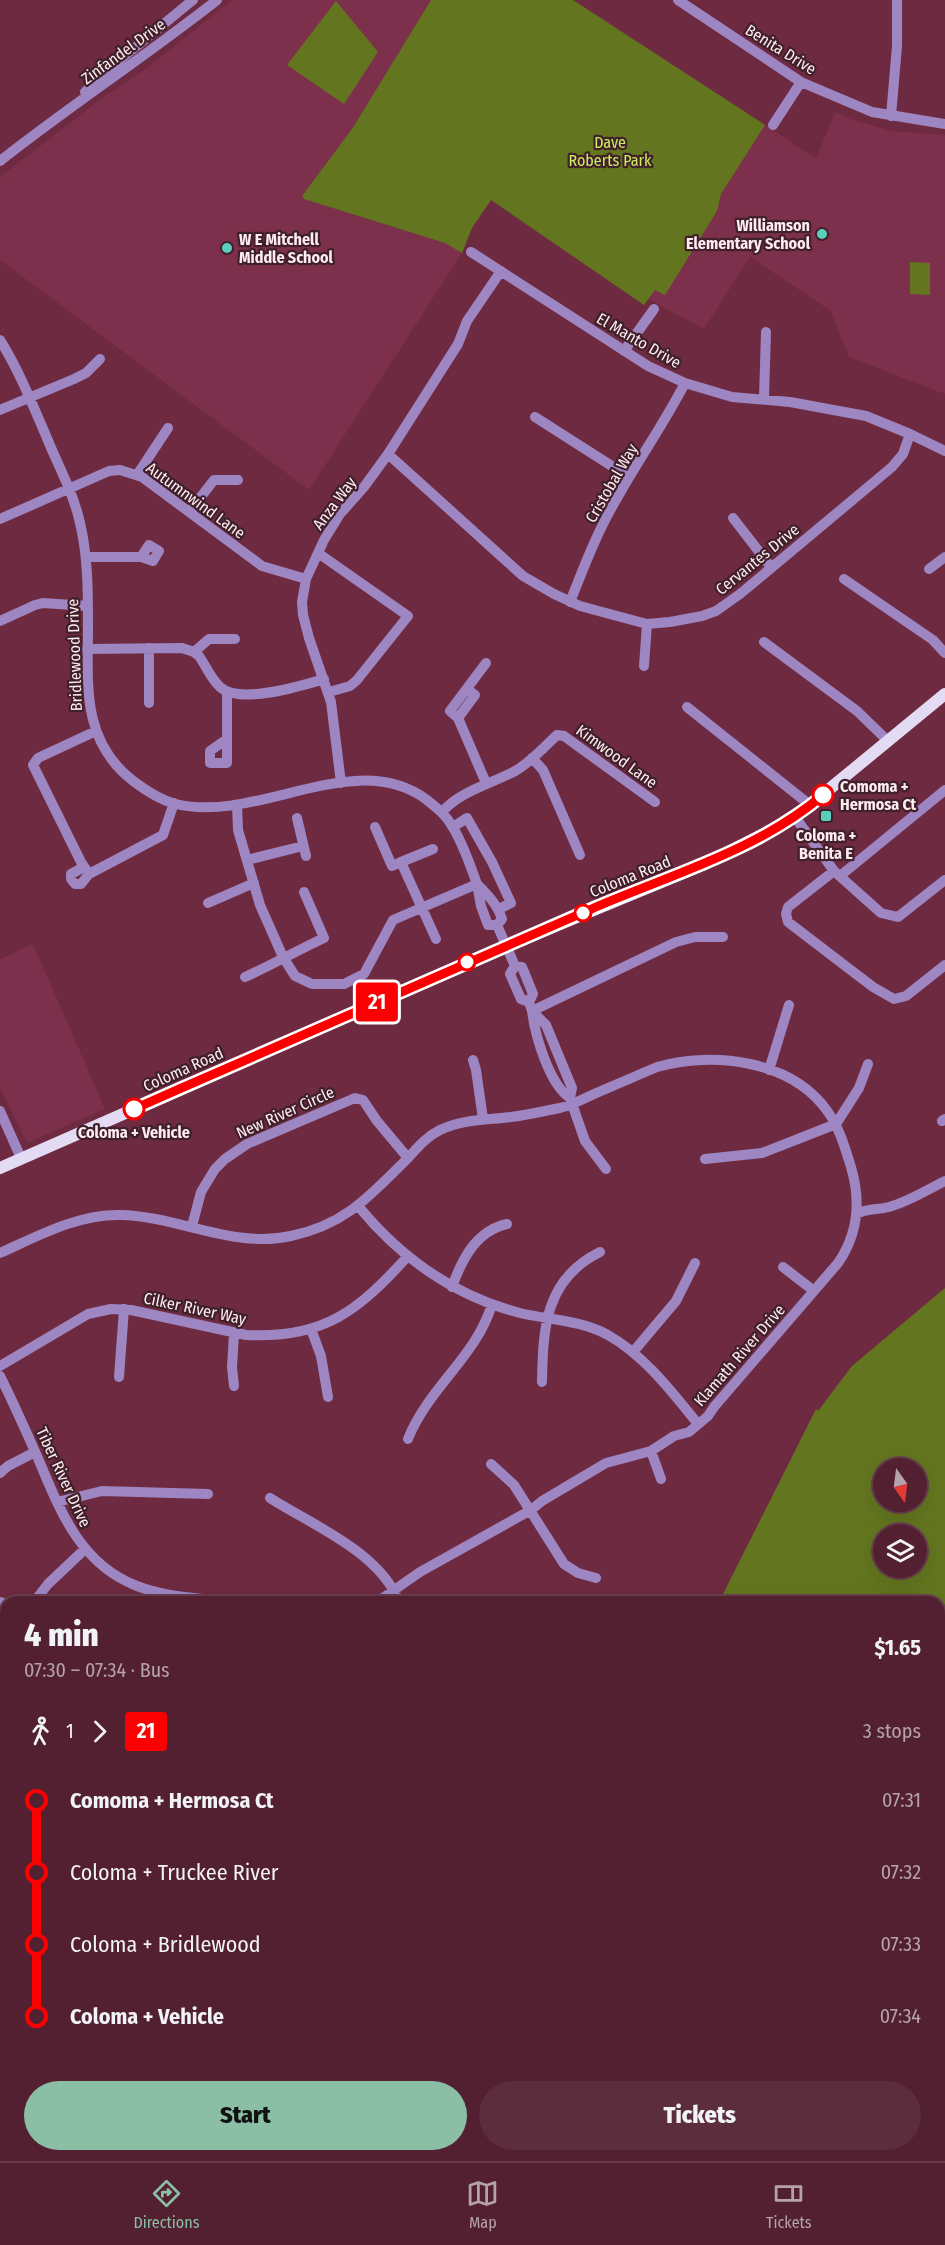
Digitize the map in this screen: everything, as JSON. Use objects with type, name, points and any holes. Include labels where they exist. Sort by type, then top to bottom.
[{"type":"main road","name":"Coloma Road","points":[[0,1168],[507,946],[705,864],[795,817],[945,694]]},
{"type":"street","name":"Zinfandel Drive","points":[[75,103],[104,73],[193,0]]},
{"type":"street","name":"Zinfandel Drive","points":[[0,161],[75,103],[107,83],[217,0]]},
{"type":"street","name":"Benita Drive","points":[[678,0],[801,82],[872,112],[945,124]]},
{"type":"street","points":[[891,116],[897,46],[897,0]]},
{"type":"street","points":[[773,125],[801,82]]},
{"type":"street","name":"El Manto Drive","points":[[471,252],[648,366],[685,383],[708,392],[732,397],[764,398],[866,416],[945,451]]},
{"type":"street","name":"Anza Way","points":[[341,783],[329,692],[303,615],[302,602],[306,579],[340,514],[364,487],[388,454],[458,344],[466,321],[501,272]]},
{"type":"street","points":[[624,351],[654,309]]},
{"type":"street","points":[[764,398],[766,332]]},
{"type":"street","name":"Bridlewood Drive","points":[[0,340],[29,398],[80,520],[86,557],[88,699],[96,731],[106,751],[127,775],[155,795],[174,803],[211,807],[237,805],[364,780],[388,782],[421,796],[442,812],[453,827],[472,870],[488,925],[497,925],[515,966],[522,967],[533,994],[531,1006]]},
{"type":"street","points":[[0,410],[86,373],[100,359]]},
{"type":"street","name":"Cristobal Way","points":[[570,602],[602,526],[629,477],[662,427],[685,383]]},
{"type":"street","points":[[535,417],[629,477]]},
{"type":"street","points":[[137,475],[168,428]]},
{"type":"street","name":"Cervantes Drive","points":[[388,454],[523,576],[570,602],[647,624],[670,622],[716,611],[740,594],[892,467],[903,454],[910,434]]},
{"type":"street","name":"Autumnwind Lane","points":[[0,519],[109,471],[120,470],[137,475],[262,566],[306,579]]},
{"type":"street","points":[[189,512],[214,480],[238,480]]},
{"type":"street","points":[[733,518],[771,567]]},
{"type":"street","points":[[318,553],[408,616],[357,680],[350,686],[329,692]]},
{"type":"street","points":[[86,557],[141,557]]},
{"type":"street","points":[[929,569],[945,557]]},
{"type":"street","points":[[844,579],[933,640],[945,653]]},
{"type":"street","points":[[0,621],[43,603],[87,606]]},
{"type":"street","points":[[644,666],[647,624]]},
{"type":"street","points":[[194,652],[209,639],[235,639]]},
{"type":"street","points":[[764,642],[857,711],[887,740]]},
{"type":"street","points":[[149,648],[149,703]]},
{"type":"street","points":[[87,649],[182,648],[194,652],[217,685],[227,692],[276,693],[324,679]]},
{"type":"street","points":[[486,663],[450,711],[458,718],[486,783]]},
{"type":"street","points":[[227,692],[227,739]]},
{"type":"street","points":[[687,707],[810,805]]},
{"type":"street","points":[[96,731],[38,758],[33,765],[86,871],[163,835],[174,803]]},
{"type":"street","name":"Kimwood Lane","points":[[442,812],[449,804],[486,783],[516,770],[557,735],[564,736],[655,802]]},
{"type":"street","points":[[532,758],[543,770],[580,855]]},
{"type":"street","points":[[945,790],[837,873],[788,907],[786,914],[788,922],[873,987],[894,999],[906,996],[945,965]]},
{"type":"street","points":[[237,805],[238,830],[260,905],[283,957],[295,976],[312,984],[345,984],[364,974],[393,920],[421,906],[477,884]]},
{"type":"street","points":[[795,817],[837,873],[881,913],[898,917],[945,880]]},
{"type":"street","points":[[247,860],[304,851],[297,818]]},
{"type":"street","points":[[453,827],[467,819],[492,862],[511,903],[499,909],[502,919],[497,925]]},
{"type":"street","points":[[375,827],[392,866],[433,849]]},
{"type":"street","points":[[401,862],[436,939]]},
{"type":"street","points":[[472,870],[492,862]]},
{"type":"street","points":[[208,903],[254,883]]},
{"type":"street","name":"Bridlewood Drive","points":[[477,884],[490,896],[499,909]]},
{"type":"street","points":[[245,977],[278,963],[283,957],[324,938],[304,892]]},
{"type":"street","points":[[606,1169],[583,1135],[571,1101],[572,1089],[546,1025],[531,1006],[676,942],[695,937],[723,937]]},
{"type":"street","points":[[769,1070],[789,1005]]},
{"type":"street","name":"Klamath River Drive","points":[[0,1253],[70,1222],[102,1215],[140,1216],[192,1226],[234,1238],[289,1237],[329,1224],[359,1207],[421,1143],[438,1131],[464,1122],[528,1115],[672,1063],[721,1059],[782,1074],[806,1088],[819,1100],[836,1124],[853,1175],[856,1214],[851,1241],[846,1253],[708,1416],[689,1432],[674,1436],[651,1451],[606,1463],[531,1510],[420,1572],[384,1596]]},
{"type":"street","points":[[473,1060],[483,1119]]},
{"type":"street","points":[[705,1159],[762,1153],[836,1124],[859,1088],[868,1064]]},
{"type":"street","name":"New River Circle","points":[[192,1226],[201,1192],[215,1169],[225,1159],[247,1144],[355,1098],[363,1100],[377,1122],[408,1158]]},
{"type":"street","points":[[0,1111],[21,1158]]},
{"type":"street","points":[[856,1214],[862,1210],[881,1209],[899,1203],[945,1181]]},
{"type":"street","points":[[359,1207],[408,1256],[452,1287],[492,1304],[547,1319],[570,1320],[597,1329],[633,1352],[681,1400],[698,1424]]},
{"type":"street","points":[[452,1287],[463,1261],[478,1239],[495,1228],[507,1224]]},
{"type":"street","points":[[542,1382],[547,1319],[555,1294],[566,1276],[581,1262],[600,1252]]},
{"type":"street","name":"Cilker River Way","points":[[0,1366],[88,1314],[111,1309],[124,1309],[234,1334],[280,1335],[311,1329],[338,1318],[366,1300],[408,1256]]},
{"type":"street","points":[[633,1352],[675,1301],[690,1277],[695,1263]]},
{"type":"street","points":[[783,1267],[814,1291]]},
{"type":"street","points":[[408,1438],[424,1406],[479,1336],[488,1320],[492,1304]]},
{"type":"street","points":[[119,1377],[124,1309]]},
{"type":"street","points":[[311,1329],[321,1356],[328,1397]]},
{"type":"street","points":[[234,1334],[232,1367],[234,1386]]},
{"type":"street","name":"Tiber River Drive","points":[[0,1376],[66,1523],[85,1549],[110,1572],[135,1586],[176,1596]]},
{"type":"street","points":[[651,1451],[661,1479]]},
{"type":"street","points":[[0,1473],[8,1466],[35,1452]]},
{"type":"street","points":[[491,1464],[513,1485],[564,1564],[578,1573],[596,1578]]},
{"type":"street","points":[[57,1502],[102,1491],[208,1494]]},
{"type":"street","points":[[270,1498],[354,1548],[394,1589],[397,1596]]},
{"type":"street","points":[[39,1596],[85,1549]]},
{"type":"shaded area","name":"W E Mitchell Middle School","points":[[232,0],[431,0],[352,129],[302,196],[304,199],[445,243],[462,253],[309,490],[0,260],[0,177],[101,99],[148,67]]},
{"type":"shaded area","name":"Williamson Elementary School","points":[[835,112],[850,119],[892,131],[945,135],[945,394],[849,357],[831,311],[750,257],[704,329],[648,299],[717,211],[720,194],[765,125],[816,159]]},
{"type":"shaded area","points":[[33,944],[105,1109],[27,1143],[0,1087],[0,959]]},
{"type":"green space","name":"Dave Roberts Park","points":[[431,0],[573,0],[765,125],[721,194],[717,211],[665,295],[655,290],[644,305],[491,200],[472,228],[462,253],[445,243],[304,199],[302,196],[352,129]]},
{"type":"green space","points":[[336,1],[378,52],[344,104],[287,65]]},
{"type":"green space","points":[[910,262],[930,263],[930,295],[910,294]]},
{"type":"green space","points":[[945,1288],[945,1596],[722,1596],[816,1409],[818,1411],[852,1366]]},
{"type":"bus line","name":"21","points":[[134,1109],[492,952],[705,864],[773,830],[795,817],[823,795]]},
{"type":"place","name":"Williamson Elementary School","points":[[822,234]]},
{"type":"place","name":"W E Mitchell Middle School","points":[[227,248]]},
{"type":"place","name":"Comoma + Hermosa Ct","points":[[823,795]]},
{"type":"place","name":"Coloma + Benita E","points":[[826,816]]},
{"type":"place","name":"Coloma + Vehicle","points":[[134,1109]]}]
